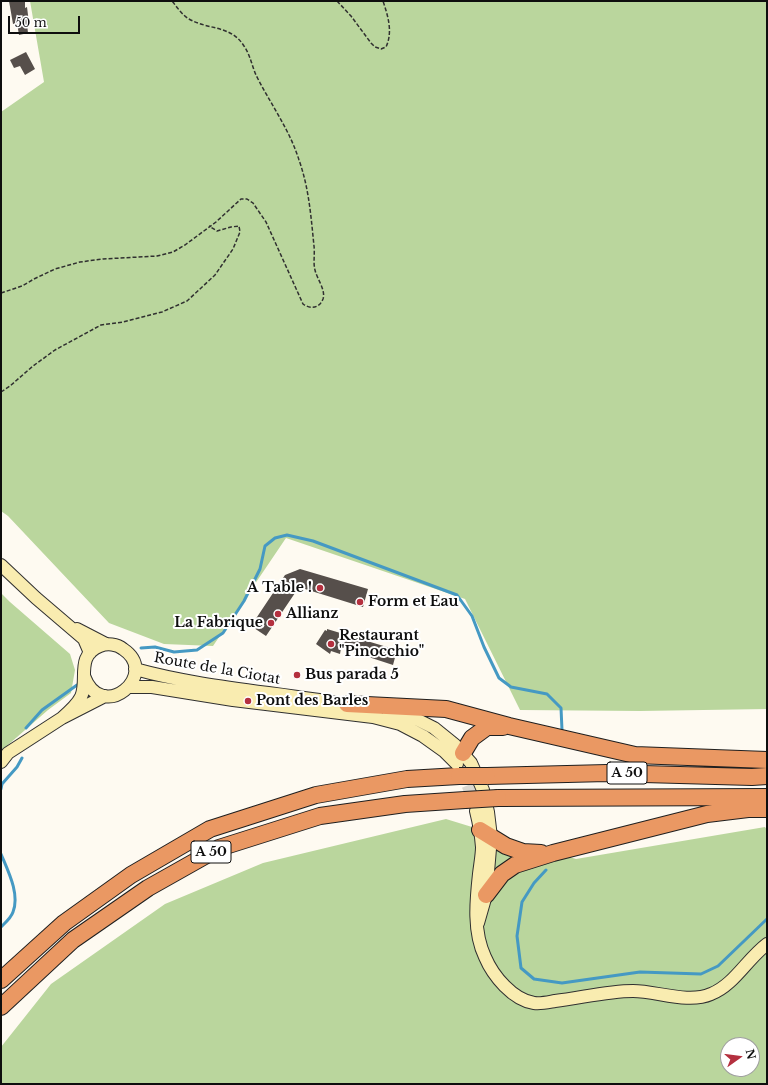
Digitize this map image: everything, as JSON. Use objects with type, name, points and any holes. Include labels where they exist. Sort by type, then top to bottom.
[{"type":"highway","points":[[347,704],[446,709],[509,726],[635,754],[767,760]]},
{"type":"highway","points":[[463,764],[472,738],[487,727],[509,726]]},
{"type":"highway","name":"A 50","points":[[1,980],[64,923],[131,875],[210,829],[316,795],[407,779],[463,764],[488,776],[606,773],[752,777],[767,776]]},
{"type":"highway","name":"A 50","points":[[1,1007],[73,940],[148,888],[219,848],[320,816],[405,804],[476,808],[498,798],[767,797]]},
{"type":"highway","points":[[486,895],[502,874],[515,865],[553,853],[707,814],[748,809],[767,809]]},
{"type":"highway","points":[[485,833],[506,846],[522,852],[553,853]]},
{"type":"main road","points":[[1,565],[36,598],[84,639],[90,653]]},
{"type":"main road","points":[[1,762],[8,753],[62,718],[104,696],[118,695],[133,682],[135,669],[129,653],[118,646],[106,644],[70,626]]},
{"type":"main road","points":[[62,718],[77,704],[81,697],[84,664],[90,653],[106,644]]},
{"type":"main road","name":"Route de la Ciotat","points":[[135,669],[154,674],[241,689],[347,704],[412,717],[434,728],[483,790],[476,808],[485,833],[486,895],[478,923]]},
{"type":"main road","points":[[84,676],[91,689],[104,696]]},
{"type":"main road","name":"Route de la Ciotat","points":[[129,687],[152,687],[234,700],[373,717],[400,724],[423,736],[463,764]]},
{"type":"main road","name":"Route de la Ciotat","points":[[485,833],[477,894],[478,939],[484,957],[494,975],[522,999],[535,1003],[570,1000],[612,992],[633,991],[691,998],[701,997],[720,990],[767,944]]},
{"type":"path","points":[[1,293],[22,286],[55,269],[80,262],[103,259],[157,256],[173,252],[210,226],[241,199],[247,199],[253,203],[266,222],[303,304],[309,308],[312,308],[320,304],[323,299],[323,292],[315,271],[311,209],[308,189],[292,138],[261,86],[251,60],[236,35],[188,18],[172,1]]},
{"type":"path","points":[[337,1],[351,16],[371,43],[375,47],[381,49],[386,47],[390,36],[390,27],[383,1]]},
{"type":"path","points":[[1,392],[33,366],[56,350],[101,326],[162,312],[187,301],[215,275],[233,249],[240,232],[239,226],[217,231],[210,226]]},
{"type":"green space","points":[[30,1],[767,1],[767,709],[640,711],[520,710],[465,599],[286,538],[213,646],[164,644],[109,623],[8,516],[1,511],[1,112],[44,82]]},
{"type":"green space","points":[[1,593],[70,654],[75,670],[71,693],[48,710],[1,751]]},
{"type":"green space","points":[[446,819],[576,859],[765,827],[767,830],[767,1084],[1,1084],[1,1047],[51,984],[165,904],[263,863]]},
{"type":"building","points":[[9,1],[25,1],[25,8],[27,7],[29,23],[27,24],[28,33],[19,35],[17,23],[13,24]]},
{"type":"building","points":[[26,52],[35,69],[25,75],[20,66],[14,68],[10,60]]},
{"type":"building","points":[[300,569],[368,589],[363,607],[305,589],[295,593],[266,636],[251,626],[285,575]]},
{"type":"building","points":[[327,629],[397,650],[393,665],[341,648],[340,654],[331,651],[330,654],[316,644]]},
{"type":"waterway","points":[[141,648],[155,647],[174,652],[197,650],[223,633],[244,601],[260,569],[265,546],[275,538],[287,535],[313,541],[457,595],[472,616],[484,647],[499,678],[511,687],[547,694],[561,708],[562,730]]},
{"type":"waterway","points":[[26,728],[42,710],[77,685]]},
{"type":"waterway","points":[[1,789],[2,784],[17,767],[22,758]]},
{"type":"waterway","points":[[1,854],[10,875],[15,898],[15,905],[12,914],[1,927]]},
{"type":"waterway","points":[[546,870],[534,883],[522,902],[517,936],[521,968],[534,979],[562,983],[640,972],[701,974],[718,966],[767,919]]},
{"type":"tunnel","points":[[460,769],[470,791],[475,808]]},
{"type":"place","name":"A Table !","points":[[320,588]]},
{"type":"place","name":"Form et Eau","points":[[360,602]]},
{"type":"place","name":"Allianz","points":[[278,614]]},
{"type":"place","name":"La Fabrique","points":[[271,623]]},
{"type":"place","name":"Restaurant \"Pinocchio\"","points":[[331,644]]},
{"type":"place","name":"Bus parada 5","points":[[297,675]]},
{"type":"place","name":"Pont des Barles","points":[[248,701]]}]
